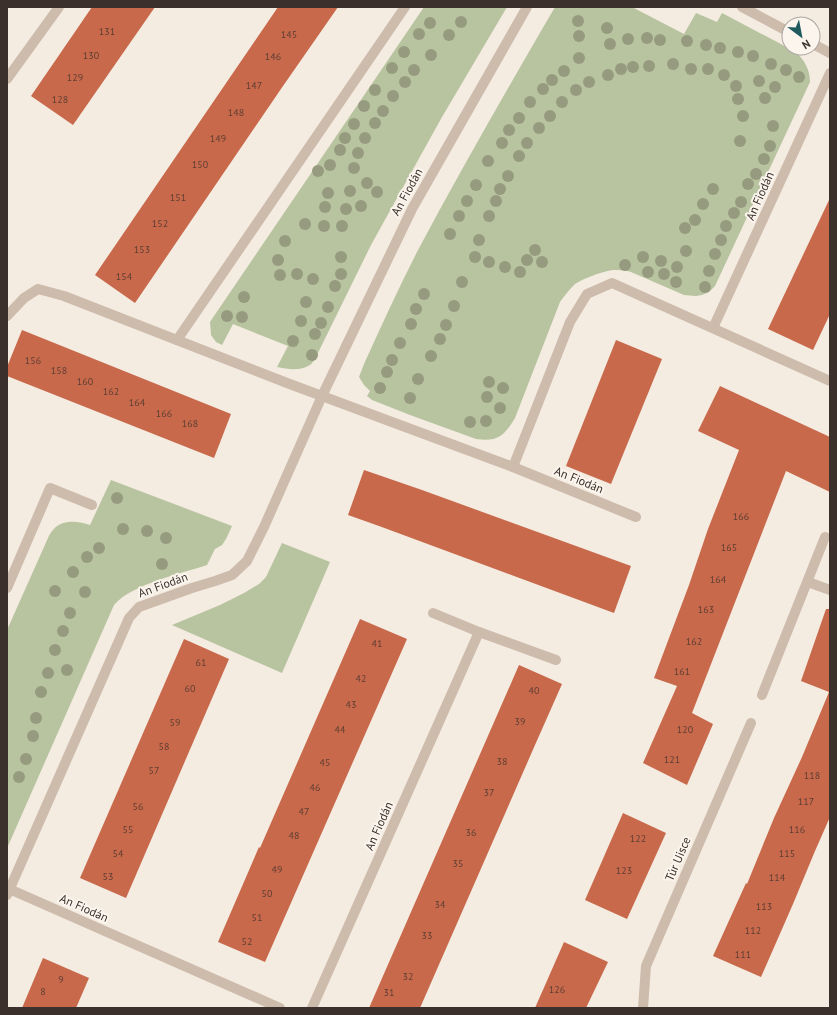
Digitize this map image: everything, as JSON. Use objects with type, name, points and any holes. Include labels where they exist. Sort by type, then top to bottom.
[{"type":"street","points":[[7,79],[59,7]]},
{"type":"street","points":[[177,340],[405,7]]},
{"type":"street","name":"An Fiodán","points":[[280,1008],[8,891],[129,618],[139,607],[232,575],[247,561],[264,527],[322,396],[412,209],[527,7]]},
{"type":"street","points":[[742,7],[781,28]]},
{"type":"street","points":[[821,48],[830,53]]},
{"type":"street","name":"An Fiodán","points":[[713,328],[830,73]]},
{"type":"street","points":[[513,467],[570,322],[587,294],[612,283],[830,381]]},
{"type":"street","name":"An Fiodán","points":[[7,316],[24,298],[38,289],[64,296],[322,396],[513,467],[636,517]]},
{"type":"street","points":[[7,588],[50,488],[92,505]]},
{"type":"street","points":[[762,695],[825,536]]},
{"type":"street","points":[[808,582],[830,590]]},
{"type":"street","points":[[433,613],[479,632],[556,660]]},
{"type":"street","name":"An Fiodán","points":[[312,1008],[479,632]]},
{"type":"street","name":"Túr Uisce","points":[[643,1008],[646,966],[751,723]]},
{"type":"green space","points":[[424,7],[507,7],[442,117],[371,245],[315,359],[310,365],[301,369],[277,367],[288,346],[233,324],[222,345],[216,342],[211,335],[210,322]]},
{"type":"green space","points":[[555,7],[632,7],[684,34],[696,13],[717,22],[722,13],[781,44],[781,56],[799,56],[806,66],[810,82],[715,286],[709,292],[702,295],[684,295],[624,270],[613,270],[599,274],[574,285],[560,302],[515,418],[500,436],[490,440],[484,440],[476,439],[372,400],[367,396],[370,391],[359,377],[417,252],[502,98]]},
{"type":"green space","points":[[111,480],[232,526],[226,539],[222,545],[215,549],[207,565],[144,585],[132,591],[114,605],[7,846],[7,630],[48,537],[57,526],[61,524],[75,522],[90,525]]},
{"type":"green space","points":[[282,543],[330,562],[282,673],[172,625],[220,605],[259,584],[266,577]]},
{"type":"building","points":[[92,7],[155,7],[73,125],[31,96]]},
{"type":"building","points":[[278,7],[338,7],[135,303],[95,275]]},
{"type":"building","points":[[830,198],[830,314],[813,350],[768,329]]},
{"type":"building","points":[[22,330],[231,414],[214,458],[7,376],[7,367]]},
{"type":"building","points":[[616,340],[662,359],[611,484],[566,466]]},
{"type":"building","points":[[720,386],[830,437],[830,492],[786,471],[692,713],[713,724],[687,785],[643,763],[677,686],[654,678],[689,585],[708,529],[739,450],[698,431]]},
{"type":"building","points":[[364,470],[631,566],[614,613],[348,515]]},
{"type":"building","points":[[826,609],[830,609],[830,817],[761,977],[713,956],[746,883],[747,884],[829,692],[801,681]]},
{"type":"building","points":[[360,619],[407,639],[265,962],[218,942]]},
{"type":"building","points":[[184,639],[229,659],[126,898],[80,878]]},
{"type":"building","points":[[519,665],[562,684],[420,1008],[369,1008]]},
{"type":"building","points":[[623,813],[666,833],[627,919],[585,900]]},
{"type":"building","points":[[564,942],[608,962],[586,1008],[535,1008]]},
{"type":"building","points":[[43,958],[89,978],[76,1008],[22,1008]]}]
